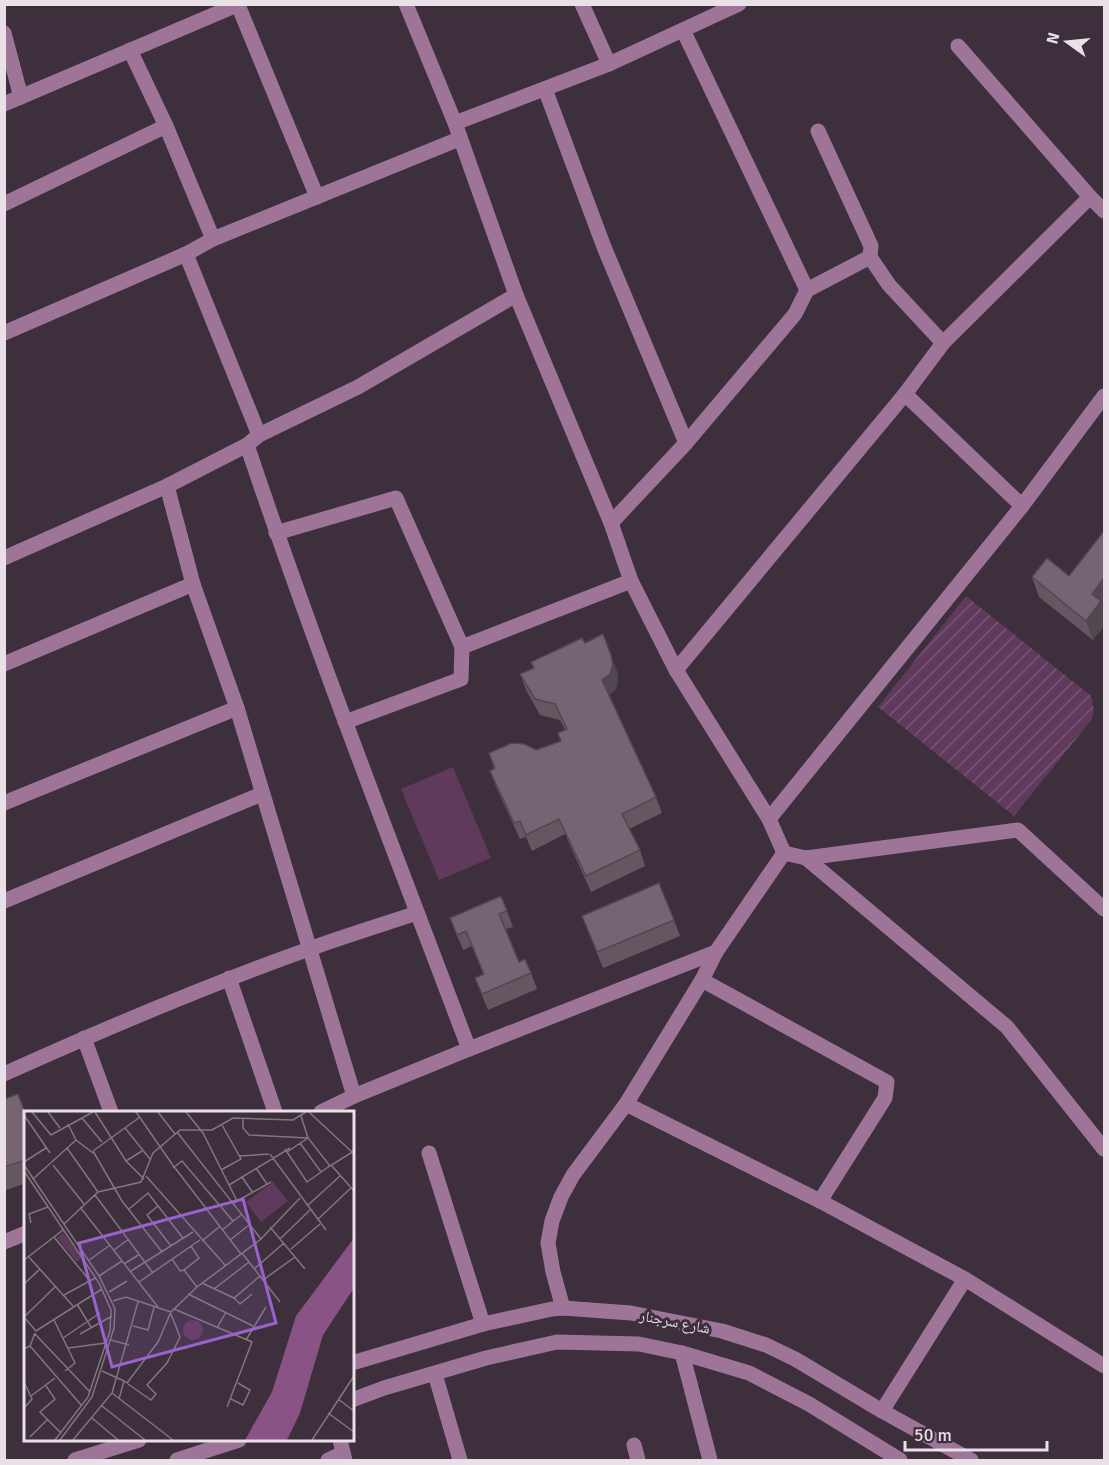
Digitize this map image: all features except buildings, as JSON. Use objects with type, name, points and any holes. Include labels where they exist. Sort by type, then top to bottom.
[{"type":"street","points":[[406,4],[455,123],[516,295],[612,523],[631,581],[676,670],[769,819],[784,853]]},
{"type":"street","points":[[582,4],[609,64]]},
{"type":"street","points":[[4,104],[239,5],[317,197]]},
{"type":"street","points":[[455,123],[609,64],[732,6]]},
{"type":"street","points":[[683,30],[807,290]]},
{"type":"street","points":[[4,33],[6,49],[21,97]]},
{"type":"street","points":[[958,46],[1104,212]]},
{"type":"street","points":[[130,50],[166,126],[213,238]]},
{"type":"street","points":[[545,89],[604,247],[686,443]]},
{"type":"street","points":[[4,204],[166,126]]},
{"type":"street","points":[[818,131],[871,246],[870,257],[889,285],[943,343]]},
{"type":"street","points":[[4,333],[186,254],[213,238],[459,139]]},
{"type":"street","points":[[676,670],[904,394],[943,343],[1090,197]]},
{"type":"street","points":[[186,254],[253,440],[276,533],[469,1049]]},
{"type":"street","points":[[612,523],[686,443],[795,314],[807,290],[870,257]]},
{"type":"street","points":[[4,558],[167,486],[358,387],[516,295]]},
{"type":"street","points":[[904,394],[1022,506]]},
{"type":"street","points":[[769,819],[1022,506],[1104,396]]},
{"type":"street","points":[[167,486],[194,584],[237,708],[354,1096]]},
{"type":"street","points":[[276,533],[396,498],[462,647],[461,679],[345,722]]},
{"type":"street","points":[[462,647],[631,581]]},
{"type":"street","points":[[4,664],[194,584]]},
{"type":"street","points":[[4,803],[237,708]]},
{"type":"street","points":[[4,901],[262,794]]},
{"type":"street","points":[[784,853],[806,858],[1018,830],[1104,909]]},
{"type":"street","points":[[562,1308],[548,1243],[552,1221],[561,1197],[573,1175],[626,1104],[702,980],[716,952],[784,853]]},
{"type":"street","points":[[806,858],[1007,1028],[1104,1149]]},
{"type":"street","points":[[4,1074],[229,978],[310,948],[417,913]]},
{"type":"street","points":[[325,1111],[354,1096],[469,1049],[716,952]]},
{"type":"street","points":[[229,978],[274,1111]]},
{"type":"street","points":[[702,980],[887,1082],[885,1098],[820,1201]]},
{"type":"street","points":[[84,1038],[110,1111]]},
{"type":"street","points":[[626,1104],[820,1201],[965,1279],[1104,1366]]},
{"type":"street","points":[[429,1153],[483,1324]]},
{"type":"street","points":[[4,1242],[24,1234]]},
{"type":"street","points":[[882,1411],[965,1279]]},
{"type":"street","name":"شارع سرجنار","points":[[354,1362],[483,1324],[562,1308],[631,1313],[747,1338],[795,1359],[971,1461]]},
{"type":"street","name":"شارع سرجنار","points":[[354,1399],[486,1358],[557,1342],[639,1344],[682,1353],[749,1373],[809,1404],[899,1460]]},
{"type":"street","points":[[682,1353],[710,1461]]},
{"type":"street","points":[[435,1374],[460,1461]]},
{"type":"street","points":[[75,1461],[136,1441]]},
{"type":"street","points":[[177,1461],[236,1441]]},
{"type":"street","points":[[634,1445],[638,1461]]},
{"type":"street","points":[[328,1461],[343,1451]]},
{"type":"shaded area","points":[[966,596],[1091,696],[1094,710],[1092,719],[1014,816],[878,707]]},
{"type":"shaded area","points":[[453,767],[491,858],[439,880],[401,789]]}]
